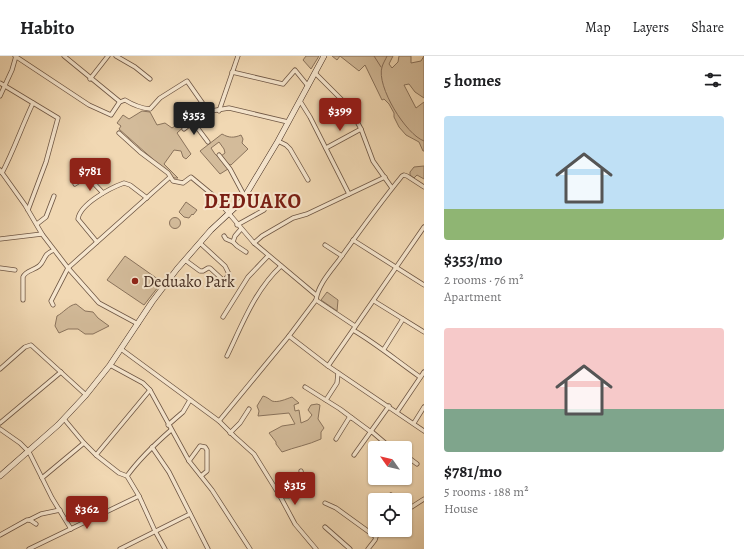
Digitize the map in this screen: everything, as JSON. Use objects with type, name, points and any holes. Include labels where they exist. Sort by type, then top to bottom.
[{"type":"street","points":[[0,96],[16,56],[89,105],[106,114],[110,114],[120,102],[125,100],[142,109],[150,109],[160,98],[187,81],[208,111]]},
{"type":"street","points":[[90,79],[108,56]]},
{"type":"street","points":[[116,56],[135,67],[150,79]]},
{"type":"street","points":[[219,110],[238,56]]},
{"type":"street","points":[[0,476],[29,452],[64,419],[86,395],[110,365],[163,287],[217,224],[230,214],[245,197],[278,141],[324,56]]},
{"type":"street","points":[[66,57],[90,79],[120,102]]},
{"type":"street","points":[[232,72],[284,84],[296,70],[308,86]]},
{"type":"street","points":[[315,73],[343,101],[353,114],[373,161],[392,188]]},
{"type":"street","points":[[0,83],[58,117],[46,162],[28,210]]},
{"type":"street","points":[[300,101],[308,113],[349,194]]},
{"type":"street","points":[[33,103],[24,120],[18,140],[1,172],[28,210],[42,234],[68,268],[99,302],[138,324]]},
{"type":"street","points":[[184,129],[205,112],[233,109],[288,122]]},
{"type":"street","points":[[193,122],[208,142]]},
{"type":"street","points":[[326,148],[361,130]]},
{"type":"street","points":[[119,132],[140,152],[168,173],[174,181],[183,183],[192,178],[201,187],[211,193],[241,229],[268,256],[316,295]]},
{"type":"street","points":[[278,141],[290,149],[308,180]]},
{"type":"street","points":[[219,155],[230,169],[245,197]]},
{"type":"street","points":[[219,421],[289,336],[316,300],[316,295],[322,284],[392,188],[404,175],[424,187]]},
{"type":"street","points":[[75,184],[87,176],[103,193]]},
{"type":"street","points":[[53,304],[51,301],[68,268],[170,176]]},
{"type":"street","points":[[254,242],[293,218],[307,214],[385,177]]},
{"type":"street","points":[[97,242],[79,221],[78,217],[85,207],[103,193],[126,183],[147,198]]},
{"type":"street","points":[[36,224],[46,217],[54,196]]},
{"type":"street","points":[[238,225],[264,210]]},
{"type":"street","points":[[328,366],[424,227]]},
{"type":"street","points":[[233,242],[235,236],[241,229]]},
{"type":"street","points":[[0,239],[42,234]]},
{"type":"street","points":[[419,234],[424,237]]},
{"type":"street","points":[[224,236],[226,240],[233,242],[246,252]]},
{"type":"street","points":[[354,240],[424,285]]},
{"type":"street","points":[[185,260],[200,271],[210,268],[223,280],[227,278],[229,274],[226,266],[200,243]]},
{"type":"street","points":[[325,245],[342,256]]},
{"type":"street","points":[[23,300],[23,275],[27,271],[39,266],[46,254],[54,250]]},
{"type":"street","points":[[222,317],[248,277],[268,256]]},
{"type":"street","points":[[227,356],[247,313],[260,291],[268,278],[281,266]]},
{"type":"street","points":[[0,268],[15,270]]},
{"type":"street","points":[[316,300],[420,377]]},
{"type":"street","points":[[374,301],[424,332]]},
{"type":"street","points":[[384,349],[403,319]]},
{"type":"street","points":[[289,336],[338,373],[424,430]]},
{"type":"street","points":[[0,369],[25,347],[31,345],[86,395]]},
{"type":"street","points":[[121,349],[219,421],[254,454],[280,496],[295,524],[316,549]]},
{"type":"street","points":[[110,365],[143,383],[150,390],[168,425],[190,461],[212,490],[250,549]]},
{"type":"street","points":[[0,423],[61,372]]},
{"type":"street","points":[[397,412],[424,372]]},
{"type":"street","points":[[326,400],[337,383],[338,373]]},
{"type":"street","points":[[305,387],[340,409],[382,441]]},
{"type":"street","points":[[96,456],[150,390]]},
{"type":"street","points":[[168,425],[183,412],[190,400]]},
{"type":"street","points":[[354,455],[389,406]]},
{"type":"street","points":[[414,424],[424,407]]},
{"type":"street","points":[[230,432],[240,423],[249,409]]},
{"type":"street","points":[[336,439],[347,420],[352,418]]},
{"type":"street","points":[[64,419],[96,456],[119,473],[127,476],[155,531],[166,549]]},
{"type":"street","points":[[0,429],[20,443],[29,452],[52,498],[71,529]]},
{"type":"street","points":[[127,476],[139,460],[171,430]]},
{"type":"street","points":[[42,478],[84,443]]},
{"type":"street","points":[[190,461],[200,446],[205,447],[207,450],[207,471],[201,476]]},
{"type":"street","points":[[152,447],[169,472],[208,549]]},
{"type":"street","points":[[412,460],[417,464]]},
{"type":"street","points":[[280,496],[289,496],[292,494],[302,481],[301,471]]},
{"type":"street","points":[[29,549],[138,496]]},
{"type":"street","points":[[412,507],[424,499]]},
{"type":"street","points":[[324,503],[336,508],[376,537],[368,549]]},
{"type":"street","points":[[0,535],[41,514],[60,510]]},
{"type":"street","points":[[120,549],[190,514]]},
{"type":"street","points":[[29,520],[36,524]]},
{"type":"street","points":[[325,527],[350,549]]},
{"type":"shaded area","points":[[306,56],[319,56],[311,69],[303,60]]},
{"type":"shaded area","points":[[332,56],[340,56],[337,60]]},
{"type":"shaded area","points":[[340,56],[393,56],[389,64],[392,68],[398,62],[399,56],[411,56],[411,63],[421,61],[424,56],[424,98],[415,92],[409,84],[404,85],[416,108],[424,102],[424,151],[419,142],[406,135],[399,127],[394,117],[394,113],[389,104],[384,99],[382,100],[365,65],[359,71]]},
{"type":"shaded area","points":[[142,111],[150,112],[157,125],[165,123],[172,128],[184,120],[188,123],[177,133],[191,154],[186,159],[183,157],[181,151],[174,150],[164,164],[178,178],[174,178],[119,129],[121,126],[117,123],[123,115],[129,119]]},
{"type":"shaded area","points":[[222,134],[232,137],[241,135],[243,139],[242,143],[248,149],[231,165],[228,164],[221,156],[225,153],[219,142],[211,148],[228,167],[228,169],[220,174],[200,151]]},
{"type":"shaded area","points":[[424,166],[424,179],[417,175],[414,178],[410,175],[410,172],[414,167]]},
{"type":"shaded area","points":[[186,202],[197,210],[189,218],[184,217],[179,212]]},
{"type":"shaded area","points":[[175,217],[179,219],[181,223],[179,227],[175,229],[171,227],[169,223],[171,219]]},
{"type":"shaded area","name":"Deduako Park","points":[[125,256],[162,282],[144,305],[107,280]]},
{"type":"shaded area","points":[[327,292],[338,300],[337,311],[321,300]]},
{"type":"shaded area","points":[[76,304],[85,311],[93,312],[98,318],[109,326],[93,334],[85,334],[78,329],[68,329],[59,333],[55,326],[57,316]]},
{"type":"shaded area","points":[[263,396],[277,402],[292,397],[299,403],[294,405],[295,411],[299,410],[301,423],[308,420],[312,415],[308,410],[311,405],[320,405],[318,419],[324,428],[321,432],[321,439],[282,452],[269,433],[282,426],[295,424],[289,413],[258,416],[259,411],[257,406]]},
{"type":"waterway","points":[[374,56],[381,67]]},
{"type":"waterway","points":[[387,56],[382,67],[381,75],[388,97],[394,109],[409,130],[424,141]]},
{"type":"place","name":"Deduako Park","points":[[135,281]]},
{"type":"district","name":"DEDUAKO","points":[[253,201]]}]
